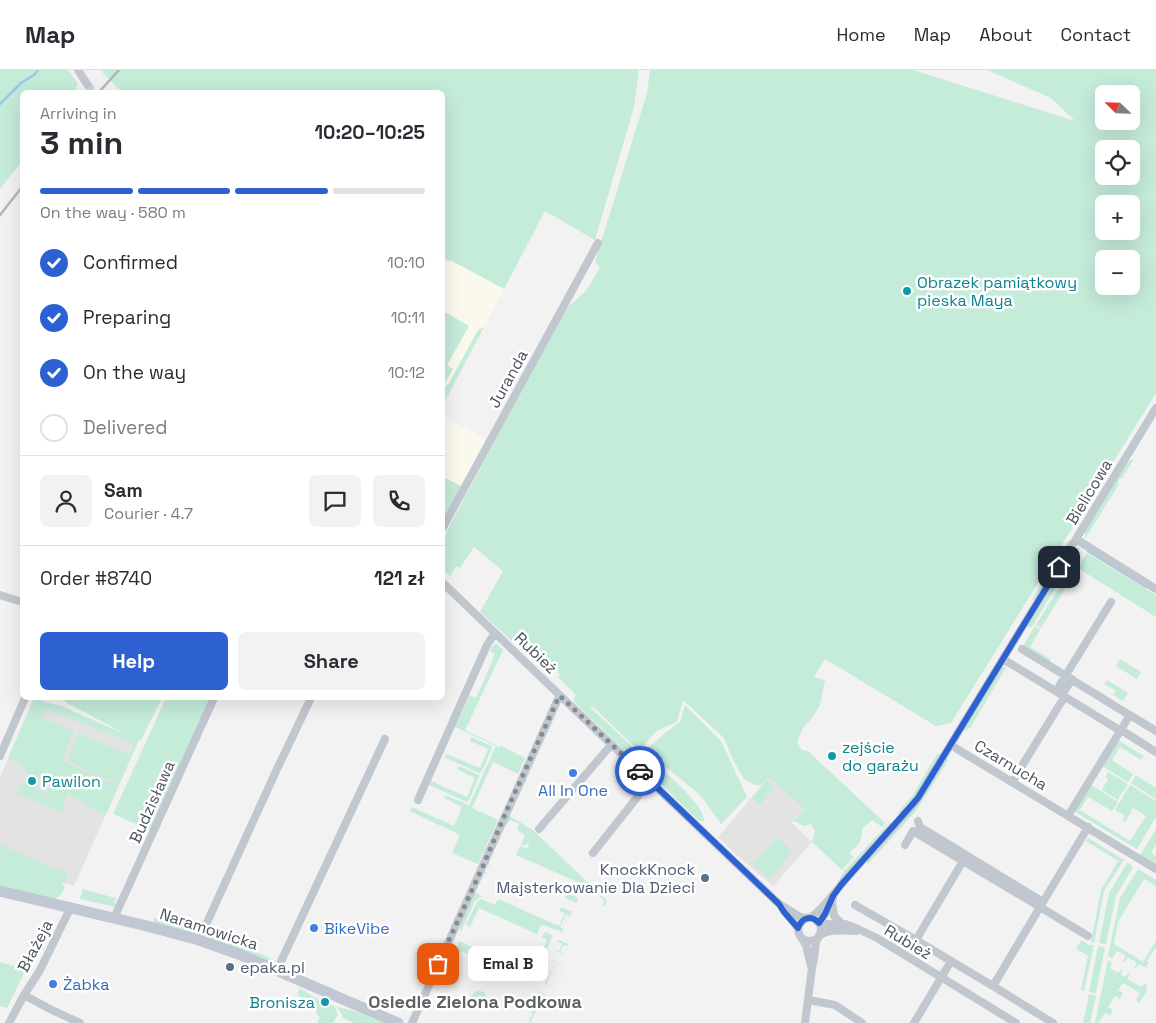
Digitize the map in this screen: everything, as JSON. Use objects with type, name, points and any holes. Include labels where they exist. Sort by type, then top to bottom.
[{"type":"street","points":[[78,70],[87,84]]},
{"type":"street","name":"Juranda","points":[[445,524],[598,243]]},
{"type":"street","name":"Bielicowa","points":[[951,744],[1156,408]]},
{"type":"street","points":[[1076,539],[1156,589]]},
{"type":"street","name":"Rubież","points":[[445,585],[779,904],[800,917],[808,918]]},
{"type":"street","points":[[0,595],[20,601]]},
{"type":"street","points":[[1012,782],[1112,602]]},
{"type":"street","points":[[418,800],[487,645],[495,633]]},
{"type":"street","points":[[1022,649],[1051,663],[1069,678],[1126,713]]},
{"type":"street","points":[[1003,658],[1156,752]]},
{"type":"street","points":[[412,1023],[560,696]]},
{"type":"street","points":[[0,756],[25,700]]},
{"type":"street","name":"Budzisława","points":[[114,918],[213,700]]},
{"type":"street","points":[[199,940],[310,700]]},
{"type":"street","points":[[1068,816],[1118,729],[1130,715],[1156,731]]},
{"type":"street","points":[[277,970],[385,739]]},
{"type":"street","points":[[539,829],[612,744]]},
{"type":"street","name":"Czarnucha","points":[[819,923],[845,880],[918,798],[951,744],[1156,869]]},
{"type":"street","points":[[593,853],[650,781]]},
{"type":"street","points":[[918,821],[920,827],[1043,902],[1088,827]]},
{"type":"street","points":[[905,845],[913,831],[1088,936]]},
{"type":"street","points":[[916,940],[963,861]]},
{"type":"street","name":"Naramowicka","points":[[0,891],[199,940],[277,970],[398,1023]]},
{"type":"street","name":"Czarnucha","points":[[808,918],[814,916],[829,899],[833,899]]},
{"type":"street","points":[[833,899],[834,916],[842,924]]},
{"type":"street","name":"Rubież","points":[[779,904],[798,928]]},
{"type":"street","points":[[856,904],[1053,1023]]},
{"type":"street","points":[[993,986],[1040,907]]},
{"type":"street","name":"Błażeja","points":[[0,1020],[9,1023],[42,965],[69,908]]},
{"type":"street","points":[[806,1023],[816,942],[821,928],[814,918],[808,918],[802,921],[798,928],[799,934],[806,945],[812,968]]},
{"type":"street","name":"Rubież","points":[[819,923],[842,924],[877,938],[1016,1023]]},
{"type":"street","name":"Rubież","points":[[819,937],[824,932],[834,930],[861,931]]},
{"type":"street","points":[[802,939],[810,941],[819,937]]},
{"type":"street","points":[[941,977],[951,961]]},
{"type":"street","name":"Rubież","points":[[914,1023],[941,977]]},
{"type":"street","points":[[24,994],[80,1023]]},
{"type":"street","points":[[809,1000],[835,1005],[862,1023]]},
{"type":"shaded area","points":[[445,257],[504,289],[445,401]]},
{"type":"shaded area","points":[[445,417],[486,439],[445,517]]},
{"type":"shaded area","points":[[33,700],[39,700],[139,740],[74,886],[0,868],[0,777]]},
{"type":"shaded area","points":[[768,778],[805,809],[792,823],[812,842],[773,886],[718,837]]},
{"type":"green space","points":[[0,70],[68,70],[78,84],[75,90],[20,90],[20,164],[0,189]]},
{"type":"green space","points":[[100,70],[639,70],[634,107],[595,240],[545,211],[504,289],[450,260],[449,262],[445,259],[445,90],[120,90]]},
{"type":"green space","points":[[650,70],[913,70],[1075,121],[1051,98],[987,70],[1156,70],[1156,393],[951,723],[936,726],[825,659],[814,677],[825,680],[820,705],[803,728],[797,742],[802,750],[808,751],[885,823],[882,827],[872,820],[862,829],[859,842],[849,853],[854,857],[842,870],[812,842],[815,831],[811,824],[804,826],[794,821],[805,809],[768,778],[760,786],[744,779],[733,760],[724,738],[683,700],[677,722],[656,731],[639,751],[592,706],[590,707],[637,751],[632,755],[627,753],[574,702],[575,694],[558,677],[560,674],[518,633],[512,641],[480,612],[503,571],[474,547],[460,568],[456,566],[450,576],[445,572],[445,538],[447,531],[560,318],[570,305],[586,291],[600,268],[595,262],[647,93]]},
{"type":"green space","points":[[445,312],[469,326],[447,365],[453,369],[446,381]]},
{"type":"green space","points":[[484,327],[445,401],[445,387],[478,330]]},
{"type":"green space","points":[[1133,459],[1085,539],[1085,531],[1127,462]]},
{"type":"green space","points":[[445,478],[461,486],[465,482],[445,520]]},
{"type":"green space","points":[[1069,540],[1071,540],[1036,598],[1031,601]]},
{"type":"green space","points":[[1080,548],[1031,628],[1027,626],[1072,552]]},
{"type":"green space","points":[[1087,553],[1156,595],[1156,617],[1078,568]]},
{"type":"green space","points":[[1068,573],[1073,576],[1041,628],[1036,625]]},
{"type":"green space","points":[[1035,626],[1040,630],[1030,647],[1051,659],[1048,661],[1023,646]]},
{"type":"green space","points":[[496,643],[503,650],[465,730],[496,745],[499,748],[501,746],[525,758],[518,774],[493,762],[472,808],[498,820],[478,864],[452,853],[460,835],[410,811],[412,807],[454,826],[462,807],[444,798],[445,795],[469,805],[496,746],[455,727],[470,695],[475,698],[478,694],[495,654],[490,651],[491,648]]},
{"type":"green space","points":[[1120,659],[1141,672],[1137,679],[1116,666]]},
{"type":"green space","points":[[1007,666],[970,728],[962,732],[1001,668]]},
{"type":"green space","points":[[1107,680],[1128,693],[1123,701],[1113,695],[1116,691],[1104,684]]},
{"type":"green space","points":[[33,700],[59,705],[127,735],[64,700],[161,700],[141,740],[139,740],[104,815],[68,794],[61,812],[16,793],[21,783],[43,791],[43,794],[46,795],[51,783],[24,772],[25,768],[21,766],[22,764],[8,758]],"holes":[[[46,709],[134,744],[117,784],[62,760],[74,731],[42,718]]]},
{"type":"green space","points":[[165,700],[210,700],[150,830],[113,814]]},
{"type":"green space","points":[[685,705],[721,741],[747,797],[721,824],[701,796],[646,750],[680,722]]},
{"type":"green space","points":[[79,733],[129,755],[117,783],[67,761]]},
{"type":"green space","points":[[471,737],[492,746],[482,771],[479,773],[444,757],[447,754],[480,768],[488,749],[470,741]]},
{"type":"green space","points":[[1118,740],[1144,756],[1141,760],[1120,747],[1112,760],[1133,774],[1128,782],[1102,766]]},
{"type":"green space","points":[[937,754],[941,754],[921,787],[908,805],[897,814],[913,795]]},
{"type":"green space","points":[[947,758],[948,761],[916,811],[868,864],[866,862],[913,811]]},
{"type":"green space","points":[[651,761],[691,797],[698,806],[704,821],[699,821],[643,766]]},
{"type":"green space","points":[[459,766],[479,775],[467,802],[429,785],[431,781],[467,797],[475,778],[457,769]]},
{"type":"green space","points":[[1108,772],[1128,784],[1118,800],[1102,790],[1108,779],[1105,777]]},
{"type":"green space","points":[[1136,775],[1156,788],[1156,799],[1131,783]]},
{"type":"green space","points":[[767,780],[775,787],[760,805],[752,798]]},
{"type":"green space","points":[[1091,785],[1118,802],[1112,811],[1088,797],[1080,810],[1130,841],[1146,816],[1133,808],[1125,822],[1123,820],[1125,816],[1115,810],[1130,785],[1156,801],[1156,817],[1137,849],[1075,812]]},
{"type":"green space","points":[[508,815],[533,830],[607,901],[605,906],[603,905],[603,899],[588,885],[579,884],[576,891],[581,893],[576,892],[574,896],[578,898],[576,903],[565,898],[567,893],[572,896],[578,882],[516,855],[520,846],[528,849],[529,845],[526,843],[525,846],[521,844],[525,835],[517,830],[519,824],[510,820],[505,825],[497,843],[499,845],[497,844],[488,863],[490,864],[489,866],[487,862]]},
{"type":"green space","points":[[891,821],[890,826],[834,889],[844,871]]},
{"type":"green space","points":[[1156,829],[1156,844],[1151,853],[1156,856],[1156,865],[1141,856],[1141,854]]},
{"type":"green space","points":[[777,837],[793,851],[769,879],[753,864]]},
{"type":"green space","points":[[1088,838],[1124,860],[1104,891],[1094,943],[1091,942],[1101,890],[1118,861],[1086,841]]},
{"type":"green space","points":[[0,844],[51,867],[67,872],[65,884],[63,883],[62,885],[65,886],[62,894],[54,900],[0,886]]},
{"type":"green space","points":[[1127,863],[1133,867],[1116,896],[1106,944],[1099,943],[1109,893]]},
{"type":"green space","points":[[1138,869],[1156,880],[1156,886],[1144,879],[1118,922],[1114,944],[1143,962],[1156,941],[1156,947],[1147,961],[1149,962],[1146,967],[1148,969],[1139,964],[1134,968],[1137,963],[1128,957],[1125,962],[1123,961],[1126,956],[1117,951],[1112,959],[1108,956],[1120,898]]},
{"type":"green space","points":[[484,872],[487,872],[486,874],[484,873],[475,892],[482,896],[475,901],[461,932],[459,925]]},
{"type":"green space","points":[[83,889],[116,898],[114,902],[117,904],[115,907],[80,899]]},
{"type":"green space","points":[[481,899],[495,905],[498,899],[559,926],[565,913],[559,911],[561,907],[572,912],[570,916],[566,915],[564,919],[568,921],[563,920],[560,927],[564,929],[562,932],[543,925],[537,934],[479,908],[470,927],[466,925],[477,902]]},
{"type":"green space","points":[[154,918],[199,930],[194,934],[155,924]]},
{"type":"green space","points":[[206,932],[227,939],[276,961],[271,963],[209,939]]},
{"type":"green space","points":[[547,932],[552,937],[533,982],[461,951],[457,958],[454,958],[459,941],[525,972],[527,969],[532,972],[537,962],[532,958],[538,961],[542,951],[537,947],[543,950],[547,940],[542,937]]},
{"type":"green space","points":[[1081,940],[1089,945],[1094,945],[1084,991],[1081,990],[1088,956],[1076,949]]},
{"type":"green space","points":[[557,941],[568,944],[568,946],[563,945],[560,951],[565,954],[554,949],[559,951],[562,944]]},
{"type":"green space","points":[[1098,946],[1105,947],[1096,993],[1089,992]]},
{"type":"green space","points":[[1108,960],[1112,963],[1110,968],[1118,973],[1122,969],[1121,975],[1125,977],[1128,973],[1130,974],[1127,979],[1141,987],[1145,983],[1147,988],[1139,1003],[1136,1000],[1140,993],[1123,983],[1118,990],[1123,993],[1120,999],[1115,996],[1108,1007],[1113,1010],[1110,1016],[1105,1013],[1098,1023],[1095,1023]]},
{"type":"green space","points":[[0,962],[26,969],[7,1008],[0,1006]]},
{"type":"green space","points":[[555,962],[560,965],[555,963],[547,983],[551,986],[546,984],[542,993],[546,983],[541,981],[546,982],[550,973],[545,970],[551,972]]},
{"type":"green space","points":[[300,988],[317,999],[334,1006],[338,1014],[333,1023],[317,1023],[320,1017],[313,1004],[309,1005],[310,1002],[297,995]]},
{"type":"green space","points":[[476,991],[482,991],[487,996],[485,1005],[476,1007],[471,1002],[471,996]]},
{"type":"green space","points":[[536,991],[547,996],[541,995],[539,999],[544,1001],[543,1004],[540,1003],[531,1021],[532,1023],[528,1023],[532,1014],[527,1012],[532,1013],[536,1004],[532,1002],[537,1003],[541,994]]},
{"type":"green space","points":[[1089,994],[1096,996],[1090,1023],[1083,1023]]},
{"type":"green space","points":[[337,1007],[358,1012],[383,1023],[354,1023],[343,1018]]},
{"type":"waterway","points":[[0,104],[21,83],[34,75],[38,70]]},
{"type":"waterway","points":[[1088,551],[1146,587]]},
{"type":"tunnel","points":[[87,84],[92,90]]},
{"type":"railway","points":[[101,90],[119,70]]},
{"type":"railway","points":[[0,215],[20,190]]},
{"type":"way so far","points":[[438,964],[560,696],[640,771]]},
{"type":"place","name":"Obrazek pamiątkowy pieska Maya","points":[[907,291]]},
{"type":"place","name":"zejście do garażu","points":[[832,756]]},
{"type":"place","name":"All In One","points":[[573,773]]},
{"type":"place","name":"Pawilon","points":[[32,781]]},
{"type":"place","name":"KnockKnock Majsterkowanie Dla Dzieci","points":[[705,878]]},
{"type":"place","name":"BikeVibe","points":[[314,928]]},
{"type":"place","name":"Emal B","points":[[438,964]]},
{"type":"place","name":"epaka.pl","points":[[230,967]]},
{"type":"place","name":"Żabka","points":[[53,984]]},
{"type":"place","name":"Bronisza","points":[[325,1002]]},
{"type":"district","name":"Osiedle Zielona Podkowa","points":[[475,1001]]},
{"type":"route","points":[[640,771],[779,904],[798,928],[800,923],[806,918],[814,918],[819,923],[841,885],[918,798],[1059,567]]}]
